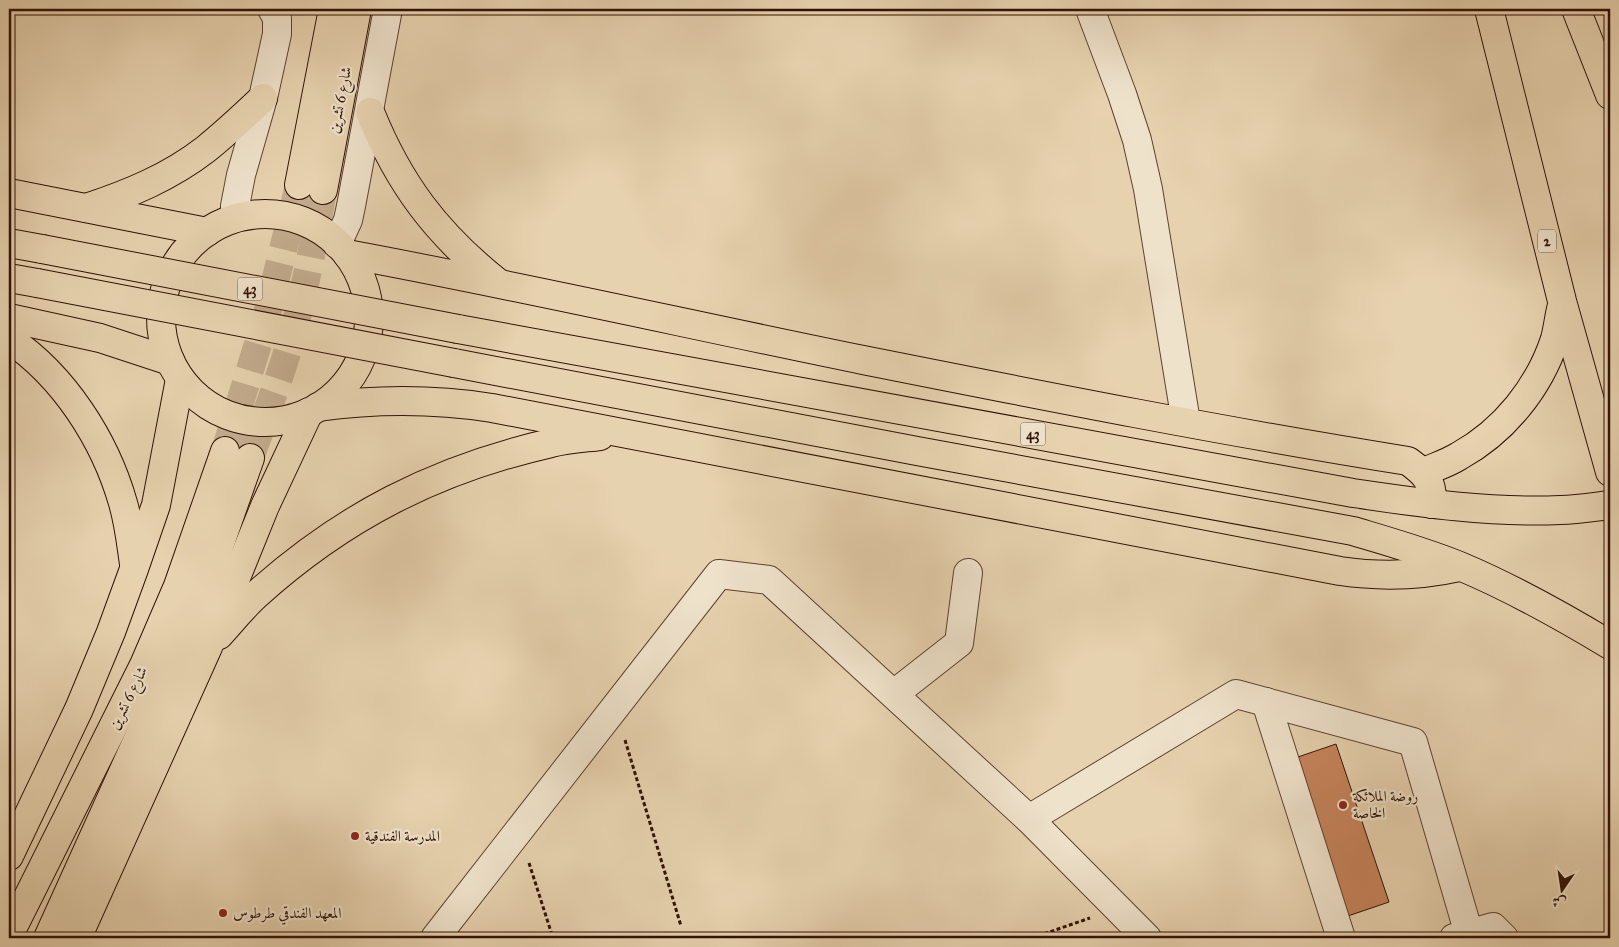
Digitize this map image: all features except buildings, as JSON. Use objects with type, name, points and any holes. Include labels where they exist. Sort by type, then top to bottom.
[{"type":"main road","name":"شارع 6 تشرين","points":[[332,9],[311,188],[357,9]]},
{"type":"main road","name":"2","points":[[1489,9],[1562,301],[1610,472]]},
{"type":"main road","points":[[1576,9],[1610,95]]},
{"type":"main road","points":[[86,208],[138,189],[173,171],[205,150],[262,98]]},
{"type":"main road","points":[[370,112],[389,154],[412,194],[452,242],[474,264],[498,283]]},
{"type":"main road","points":[[9,193],[207,232]]},
{"type":"main road","points":[[77,938],[208,647],[265,506],[314,410],[336,394],[350,378],[361,358],[367,337],[369,316],[366,294],[358,273],[342,249],[323,232],[307,223],[290,217],[271,214],[235,218],[207,232],[190,245],[177,261],[164,293],[160,321],[163,342],[175,370],[194,394],[205,403],[229,416],[249,421],[269,422],[290,419],[314,410],[356,402],[426,401],[459,403],[1364,574],[1413,575],[1461,567]]},
{"type":"main road","name":"43","points":[[9,242],[458,329],[1334,490],[1432,504],[1496,509],[1560,510],[1610,505]]},
{"type":"main road","points":[[342,249],[863,360],[1186,422],[1408,461],[1424,472],[1430,482],[1432,504]]},
{"type":"main road","points":[[9,278],[916,451],[1353,531],[1407,547],[1461,567],[1546,607],[1610,645]]},
{"type":"main road","points":[[1424,472],[1459,456],[1491,434],[1518,407],[1540,374],[1555,339],[1562,301]]},
{"type":"main road","points":[[9,318],[100,338],[175,370]]},
{"type":"main road","points":[[9,338],[61,386],[81,413],[98,442],[112,472],[123,504],[130,536],[134,569]]},
{"type":"main road","points":[[9,856],[79,708],[111,632],[156,506],[175,370]]},
{"type":"main road","points":[[208,647],[254,597],[306,553],[363,515],[423,484],[487,460],[553,442],[620,433]]},
{"type":"main road","name":"شارع 6 تشرين","points":[[9,935],[144,665],[238,454],[199,600],[173,662],[48,938]]},
{"type":"street","points":[[235,218],[235,206],[241,175],[277,34],[277,18],[272,9]]},
{"type":"street","points":[[342,249],[370,112],[388,9]]},
{"type":"street","points":[[1090,9],[1137,140],[1148,189],[1186,422]]},
{"type":"street","points":[[894,694],[959,643],[968,573]]},
{"type":"street","points":[[435,938],[720,574],[769,580],[1029,819],[1109,904],[1147,938]]},
{"type":"street","points":[[1029,819],[1236,694],[1413,742],[1462,936],[1492,927],[1504,938]]},
{"type":"street","points":[[1266,702],[1341,938]]},
{"type":"street","points":[[1109,904],[1122,938]]},
{"type":"path","points":[[615,708],[682,926]]},
{"type":"path","points":[[519,832],[553,938]]},
{"type":"path","points":[[1032,938],[1109,904]]},
{"type":"tunnel","points":[[225,451],[266,318],[299,185]]},
{"type":"tunnel","points":[[250,458],[280,375],[295,325],[307,275],[323,190]]},
{"type":"place","name":"روضة الملائكة الخاصة","points":[[1343,805]]},
{"type":"place","name":"المدرسة الفندقية","points":[[355,836]]},
{"type":"place","name":"المعهد الفندقي طرطوس","points":[[223,913]]}]
